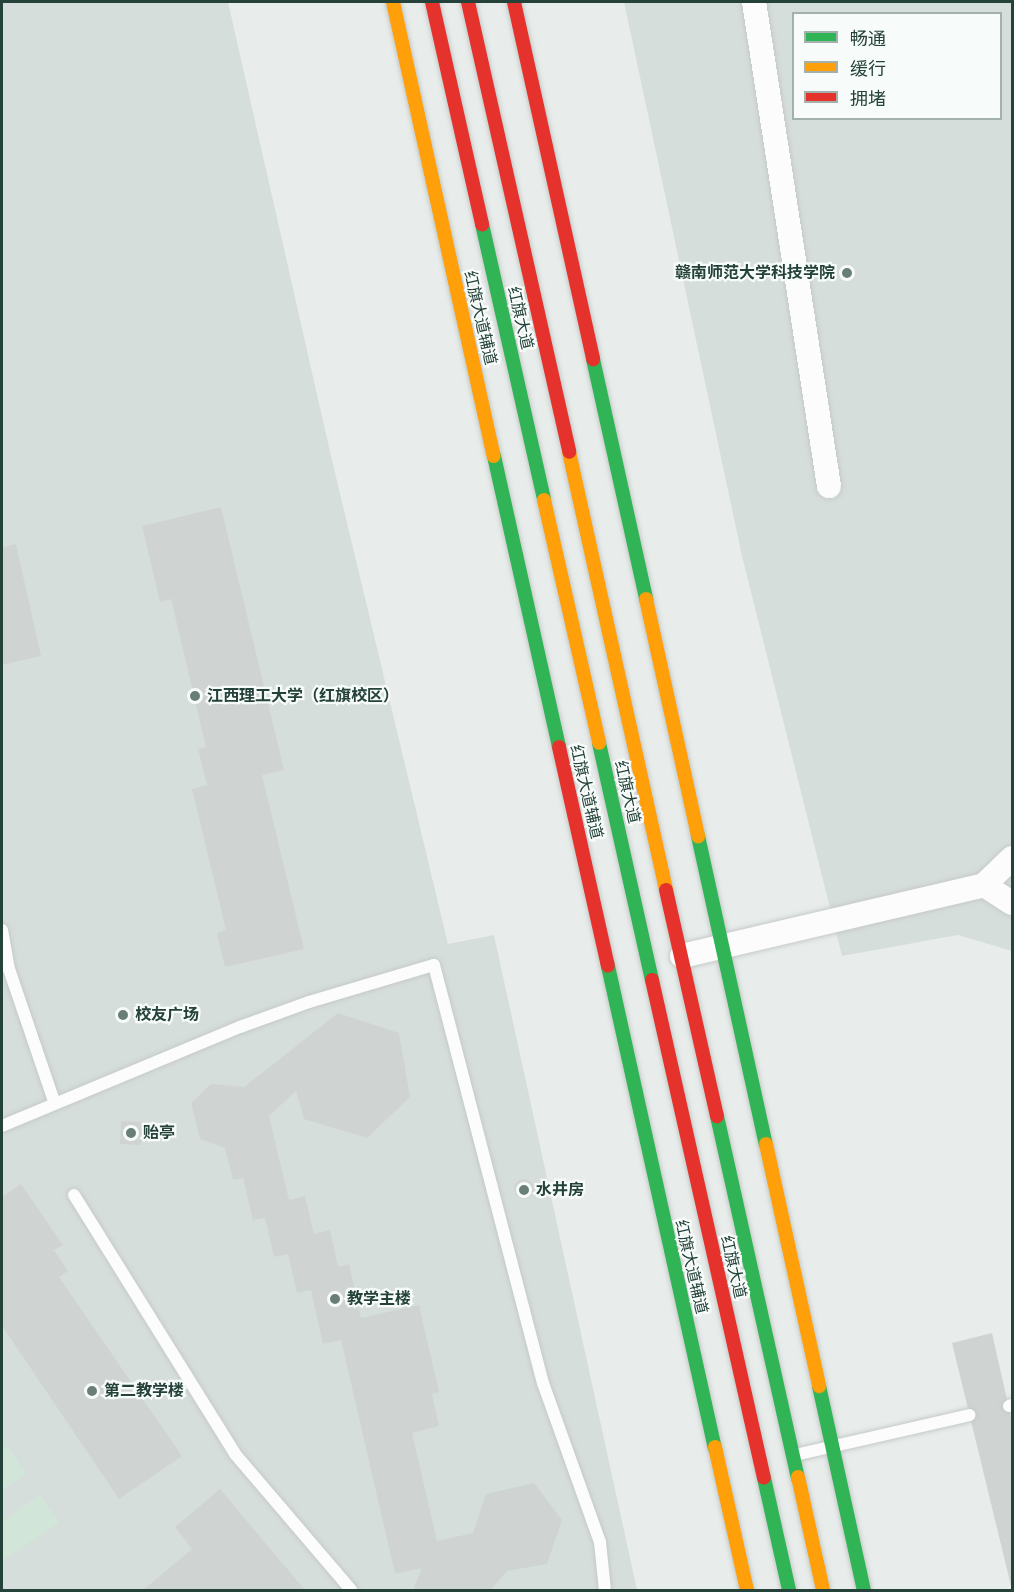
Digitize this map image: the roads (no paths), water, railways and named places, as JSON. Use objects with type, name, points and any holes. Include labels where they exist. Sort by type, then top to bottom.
[{"type":"main road","name":"红旗大道辅道","points":[[393,2],[747,1590]]},
{"type":"main road","name":"红旗大道","points":[[432,2],[789,1590]]},
{"type":"main road","name":"红旗大道","points":[[468,2],[823,1590]]},
{"type":"main road","points":[[513,2],[864,1590]]},
{"type":"street","points":[[754,2],[830,486]]},
{"type":"street","points":[[984,885],[1012,840]]},
{"type":"street","points":[[682,956],[984,885],[1012,858]]},
{"type":"street","points":[[984,885],[1012,903]]},
{"type":"lane","points":[[2,930],[9,969],[54,1101]]},
{"type":"lane","points":[[2,1126],[54,1101],[309,1002],[434,965],[543,1383],[600,1542],[605,1590]]},
{"type":"lane","points":[[74,1195],[235,1454],[351,1590]]},
{"type":"lane","points":[[794,1455],[969,1415]]},
{"type":"place","name":"赣南师范大学科技学院","points":[[847,273]]},
{"type":"place","name":"江西理工大学（红旗校区）","points":[[195,696]]},
{"type":"place","name":"校友广场","points":[[123,1015]]},
{"type":"place","name":"贻亭","points":[[131,1133]]},
{"type":"place","name":"水井房","points":[[524,1190]]},
{"type":"place","name":"教学主楼","points":[[335,1299]]},
{"type":"place","name":"第二教学楼","points":[[92,1391]]}]
